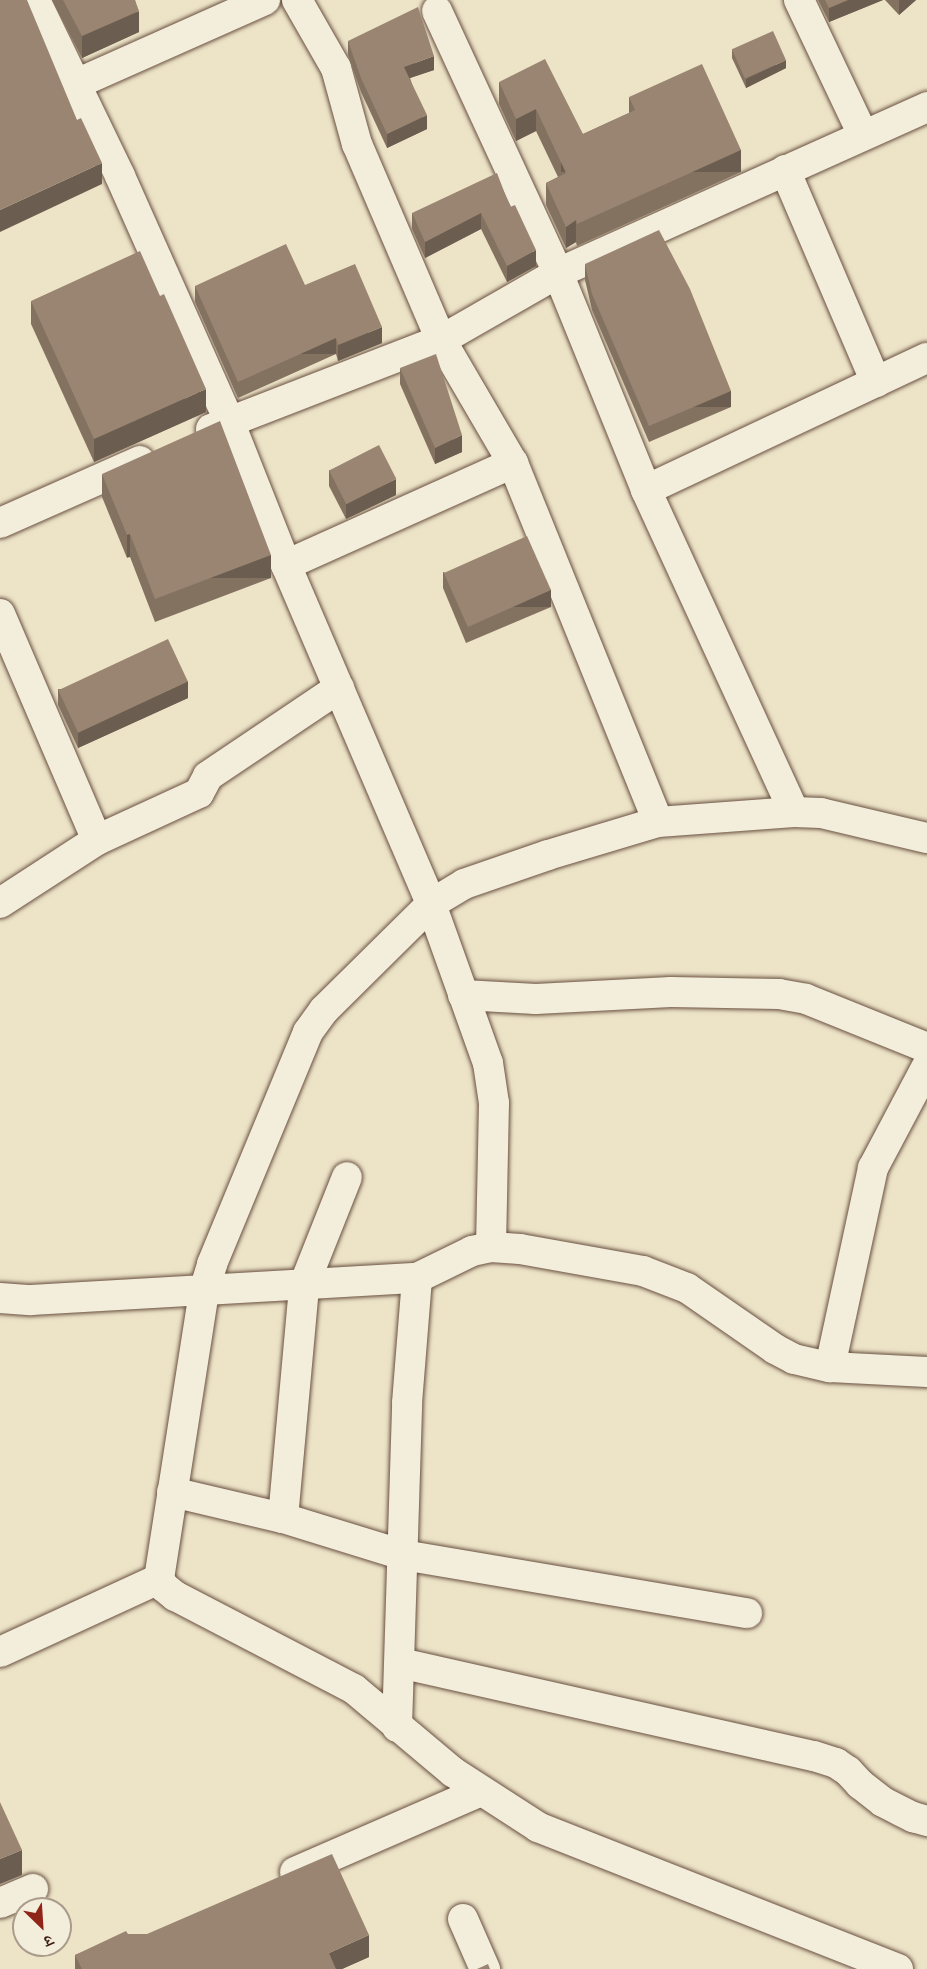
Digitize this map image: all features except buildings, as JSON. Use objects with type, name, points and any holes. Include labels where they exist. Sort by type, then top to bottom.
[{"type":"street","points":[[35,0],[76,84],[229,421],[286,565],[431,904],[488,1062],[494,1103],[491,1247]]},
{"type":"street","points":[[76,84],[265,0]]},
{"type":"street","points":[[297,0],[336,68],[357,144],[441,340],[513,463],[658,822]]},
{"type":"street","points":[[799,0],[863,135]]},
{"type":"street","points":[[437,11],[558,273],[646,490],[794,812]]},
{"type":"street","points":[[0,523],[229,421],[441,340],[558,273],[863,135],[925,115]]},
{"type":"street","points":[[785,170],[876,382]]},
{"type":"street","points":[[646,490],[927,358]]},
{"type":"street","points":[[286,565],[513,463]]},
{"type":"street","points":[[0,614],[97,840]]},
{"type":"street","points":[[0,903],[97,840],[199,793],[208,776],[339,688]]},
{"type":"street","points":[[898,1969],[538,1827],[453,1772],[354,1689],[175,1596],[164,1587],[159,1579],[204,1291],[212,1264],[308,1032],[324,1010],[431,904],[464,884],[548,855],[658,822],[794,812],[839,816],[927,838]]},
{"type":"street","points":[[463,995],[536,999],[671,992],[779,994],[806,999],[927,1048]]},
{"type":"street","points":[[830,1367],[873,1168],[927,1066]]},
{"type":"street","points":[[283,1518],[304,1285],[347,1178]]},
{"type":"street","points":[[0,1298],[31,1300],[417,1278],[472,1251],[491,1247],[520,1249],[643,1271],[687,1288],[784,1354],[830,1367],[927,1372]]},
{"type":"street","points":[[397,1727],[407,1403],[417,1278]]},
{"type":"street","points":[[172,1492],[283,1518],[403,1555],[747,1613]]},
{"type":"street","points":[[0,1652],[159,1579]]},
{"type":"street","points":[[400,1663],[814,1756],[842,1767],[883,1802],[913,1818],[927,1821]]},
{"type":"street","points":[[268,1884],[481,1791]]},
{"type":"street","points":[[0,1903],[33,1889]]},
{"type":"street","points":[[462,1919],[485,1969]]}]
